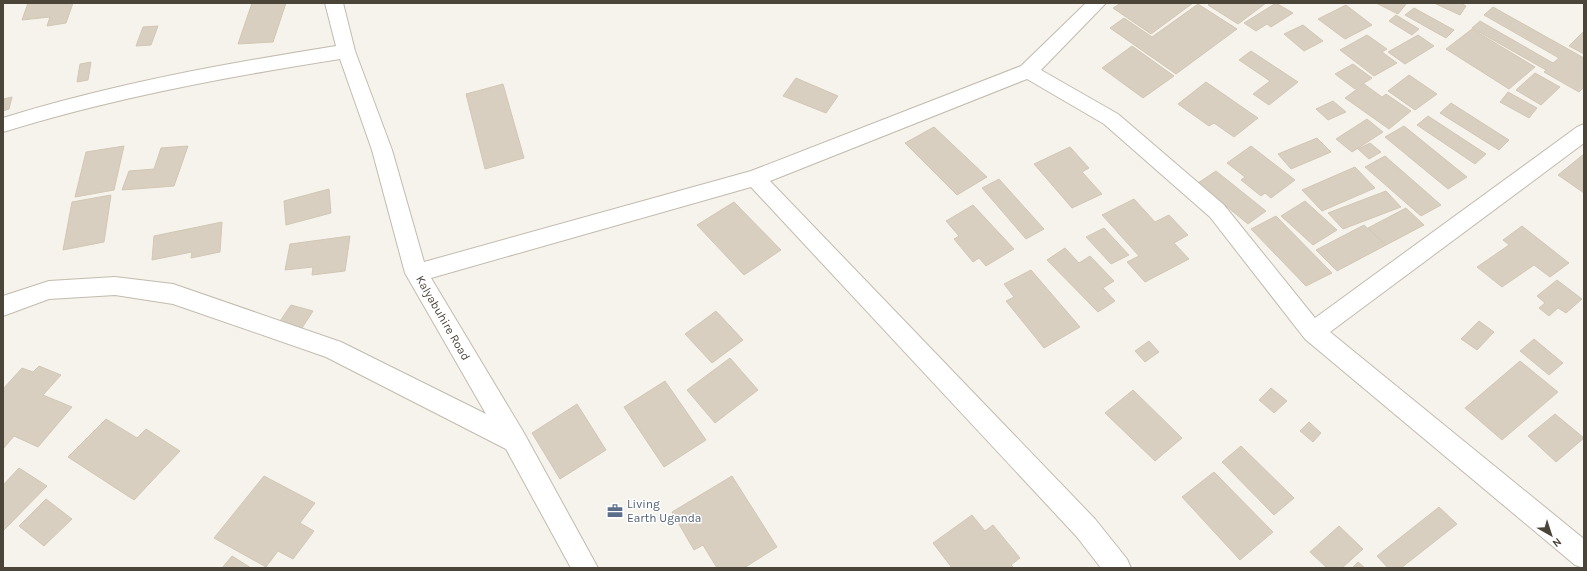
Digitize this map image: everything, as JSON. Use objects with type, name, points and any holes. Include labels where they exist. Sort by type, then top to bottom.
[{"type":"street","name":"Kalyabuhire Road","points":[[334,3],[346,50],[382,150],[416,273],[515,441],[584,568]]},
{"type":"street","points":[[416,273],[755,178],[1028,71],[1097,3]]},
{"type":"street","points":[[3,124],[136,88],[267,63],[346,50]]},
{"type":"street","points":[[1028,71],[1111,119],[1217,211],[1313,332],[1584,556]]},
{"type":"street","points":[[1313,332],[1584,132]]},
{"type":"street","points":[[755,178],[1086,528],[1118,568]]},
{"type":"street","points":[[3,306],[56,289],[115,286],[173,294],[333,349],[515,441]]},
{"type":"building","points":[[28,3],[73,3],[66,23],[47,26],[50,17],[22,20]]},
{"type":"building","points":[[252,3],[286,3],[273,42],[238,44]]},
{"type":"building","points":[[1121,3],[1193,3],[1151,34],[1113,8]]},
{"type":"building","points":[[1211,3],[1266,3],[1238,24],[1208,5]]},
{"type":"building","points":[[1276,3],[1293,13],[1271,27],[1267,24],[1256,31],[1244,23]]},
{"type":"building","points":[[1376,3],[1407,3],[1398,14]]},
{"type":"building","points":[[1434,3],[1461,3],[1466,6],[1460,15]]},
{"type":"building","points":[[1198,4],[1237,29],[1176,74],[1110,28],[1124,18],[1152,37]]},
{"type":"building","points":[[1346,5],[1372,25],[1345,39],[1318,19]]},
{"type":"building","points":[[1493,7],[1584,58],[1584,87],[1579,92],[1544,72],[1546,70],[1472,28],[1480,21],[1553,63],[1559,58],[1484,15]]},
{"type":"building","points":[[1414,8],[1454,30],[1446,38],[1405,15]]},
{"type":"building","points":[[1396,15],[1419,29],[1412,35],[1389,21]]},
{"type":"building","points":[[1303,25],[1323,41],[1304,51],[1284,34]]},
{"type":"building","points":[[158,26],[151,45],[136,46],[143,27]]},
{"type":"building","points":[[1472,29],[1535,67],[1509,89],[1446,49]]},
{"type":"building","points":[[1584,31],[1584,54],[1569,46]]},
{"type":"building","points":[[1367,35],[1387,49],[1382,52],[1397,63],[1374,76],[1340,50]]},
{"type":"building","points":[[1418,35],[1434,46],[1405,64],[1388,52]]},
{"type":"building","points":[[1132,46],[1174,76],[1143,98],[1102,68]]},
{"type":"building","points":[[1251,51],[1298,82],[1269,105],[1253,94],[1270,81],[1239,60]]},
{"type":"building","points":[[91,62],[88,80],[77,82],[80,64]]},
{"type":"building","points":[[1353,64],[1372,78],[1355,89],[1335,74]]},
{"type":"building","points":[[1535,73],[1560,87],[1541,105],[1516,90]]},
{"type":"building","points":[[1409,75],[1437,94],[1415,110],[1388,91]]},
{"type":"building","points":[[796,78],[838,96],[826,113],[783,96]]},
{"type":"building","points":[[1206,82],[1258,118],[1234,137],[1214,123],[1209,126],[1178,104]]},
{"type":"building","points":[[503,84],[524,158],[485,169],[466,94]]},
{"type":"building","points":[[1364,84],[1382,97],[1386,94],[1411,111],[1389,129],[1345,98]]},
{"type":"building","points":[[1508,92],[1537,108],[1529,118],[1500,102]]},
{"type":"building","points":[[12,97],[9,109],[3,111],[3,99]]},
{"type":"building","points":[[1333,101],[1346,112],[1328,120],[1316,109]]},
{"type":"building","points":[[1451,103],[1509,140],[1499,150],[1440,113]]},
{"type":"building","points":[[1428,116],[1486,154],[1475,164],[1417,125]]},
{"type":"building","points":[[1367,119],[1383,132],[1352,152],[1336,139]]},
{"type":"building","points":[[1404,126],[1467,177],[1448,189],[1385,137]]},
{"type":"building","points":[[934,127],[987,177],[957,195],[905,143]]},
{"type":"building","points":[[1317,138],[1331,152],[1291,169],[1278,154]]},
{"type":"building","points":[[1370,143],[1381,152],[1369,159],[1358,149]]},
{"type":"building","points":[[124,146],[114,190],[75,197],[86,152]]},
{"type":"building","points":[[188,146],[174,186],[122,190],[129,171],[154,169],[161,148]]},
{"type":"building","points":[[1251,146],[1295,180],[1271,198],[1265,193],[1261,196],[1241,180],[1245,177],[1227,163]]},
{"type":"building","points":[[1070,147],[1089,168],[1082,172],[1102,194],[1072,208],[1034,164]]},
{"type":"building","points":[[1584,154],[1584,193],[1558,175]]},
{"type":"building","points":[[1385,156],[1441,205],[1421,216],[1365,167]]},
{"type":"building","points":[[1355,167],[1375,188],[1322,211],[1302,190]]},
{"type":"building","points":[[1216,171],[1266,211],[1248,224],[1198,183]]},
{"type":"building","points":[[999,179],[1044,229],[1026,239],[982,188]]},
{"type":"building","points":[[329,189],[331,213],[286,225],[284,201]]},
{"type":"building","points":[[1386,191],[1401,207],[1343,229],[1328,213]]},
{"type":"building","points":[[111,195],[104,242],[63,250],[72,202]]},
{"type":"building","points":[[1134,199],[1155,222],[1169,215],[1188,235],[1174,243],[1189,259],[1145,282],[1127,262],[1139,256],[1102,215]]},
{"type":"building","points":[[1305,201],[1337,230],[1313,245],[1281,216]]},
{"type":"building","points":[[734,202],[781,250],[744,275],[697,225]]},
{"type":"building","points":[[973,205],[1014,249],[986,266],[979,258],[973,262],[954,239],[959,236],[946,221]]},
{"type":"building","points":[[1406,208],[1424,225],[1386,245],[1368,228]]},
{"type":"building","points":[[1276,216],[1332,273],[1306,286],[1251,229]]},
{"type":"building","points":[[222,222],[220,252],[191,258],[192,252],[152,260],[154,236]]},
{"type":"building","points":[[1364,225],[1386,245],[1337,271],[1316,250]]},
{"type":"building","points":[[1522,226],[1569,263],[1550,277],[1534,265],[1502,287],[1477,267],[1509,245],[1503,240]]},
{"type":"building","points":[[1104,228],[1129,255],[1111,264],[1086,237]]},
{"type":"building","points":[[350,236],[345,271],[312,275],[313,267],[285,270],[290,244]]},
{"type":"building","points":[[1065,248],[1079,263],[1090,256],[1114,281],[1103,288],[1115,301],[1098,312],[1047,260]]},
{"type":"building","points":[[1031,270],[1080,327],[1044,348],[1006,301],[1014,297],[1004,284]]},
{"type":"building","points":[[1557,280],[1582,299],[1566,313],[1558,308],[1549,316],[1539,308],[1545,303],[1537,296]]},
{"type":"building","points":[[291,305],[313,311],[302,328],[280,321]]},
{"type":"building","points":[[716,311],[743,340],[712,363],[685,334]]},
{"type":"building","points":[[1479,321],[1494,332],[1477,350],[1461,339]]},
{"type":"building","points":[[1534,339],[1563,363],[1549,375],[1520,351]]},
{"type":"building","points":[[1149,341],[1159,352],[1145,362],[1135,351]]},
{"type":"building","points":[[730,358],[758,390],[715,423],[687,390]]},
{"type":"building","points":[[1520,361],[1558,392],[1502,440],[1465,408]]},
{"type":"building","points":[[39,366],[61,375],[43,395],[72,407],[38,447],[14,436],[3,449],[3,389],[22,368],[33,372]]},
{"type":"building","points":[[665,381],[706,440],[664,467],[624,407]]},
{"type":"building","points":[[1271,388],[1287,401],[1274,413],[1259,400]]},
{"type":"building","points":[[1133,390],[1182,438],[1155,461],[1105,413]]},
{"type":"building","points":[[577,404],[606,450],[560,479],[532,433]]},
{"type":"building","points":[[1555,414],[1584,438],[1556,462],[1528,436]]},
{"type":"building","points":[[106,419],[137,438],[146,429],[180,451],[134,500],[68,457]]},
{"type":"building","points":[[1309,422],[1321,433],[1313,442],[1300,431]]},
{"type":"building","points":[[1241,446],[1294,498],[1274,515],[1222,462]]},
{"type":"building","points":[[19,468],[47,486],[3,531],[3,485]]},
{"type":"building","points":[[1214,472],[1273,532],[1240,560],[1182,497]]},
{"type":"building","points":[[264,476],[315,503],[300,523],[314,531],[293,559],[278,551],[266,567],[214,538]]},
{"type":"building","points":[[732,476],[777,547],[744,568],[717,568],[703,545],[694,550],[672,512]]},
{"type":"building","points":[[46,499],[72,519],[44,546],[19,526]]},
{"type":"building","points":[[1439,507],[1457,524],[1401,568],[1388,568],[1377,556]]},
{"type":"building","points":[[972,515],[985,531],[993,525],[1020,558],[1011,565],[1014,568],[952,568],[933,543]]},
{"type":"building","points":[[1339,526],[1363,549],[1342,568],[1327,568],[1310,552]]},
{"type":"building","points":[[232,556],[251,568],[222,568]]},
{"type":"building","points":[[1358,562],[1365,568],[1352,568]]},
{"type":"place","name":"Living Earth Uganda","points":[[615,511]]}]
